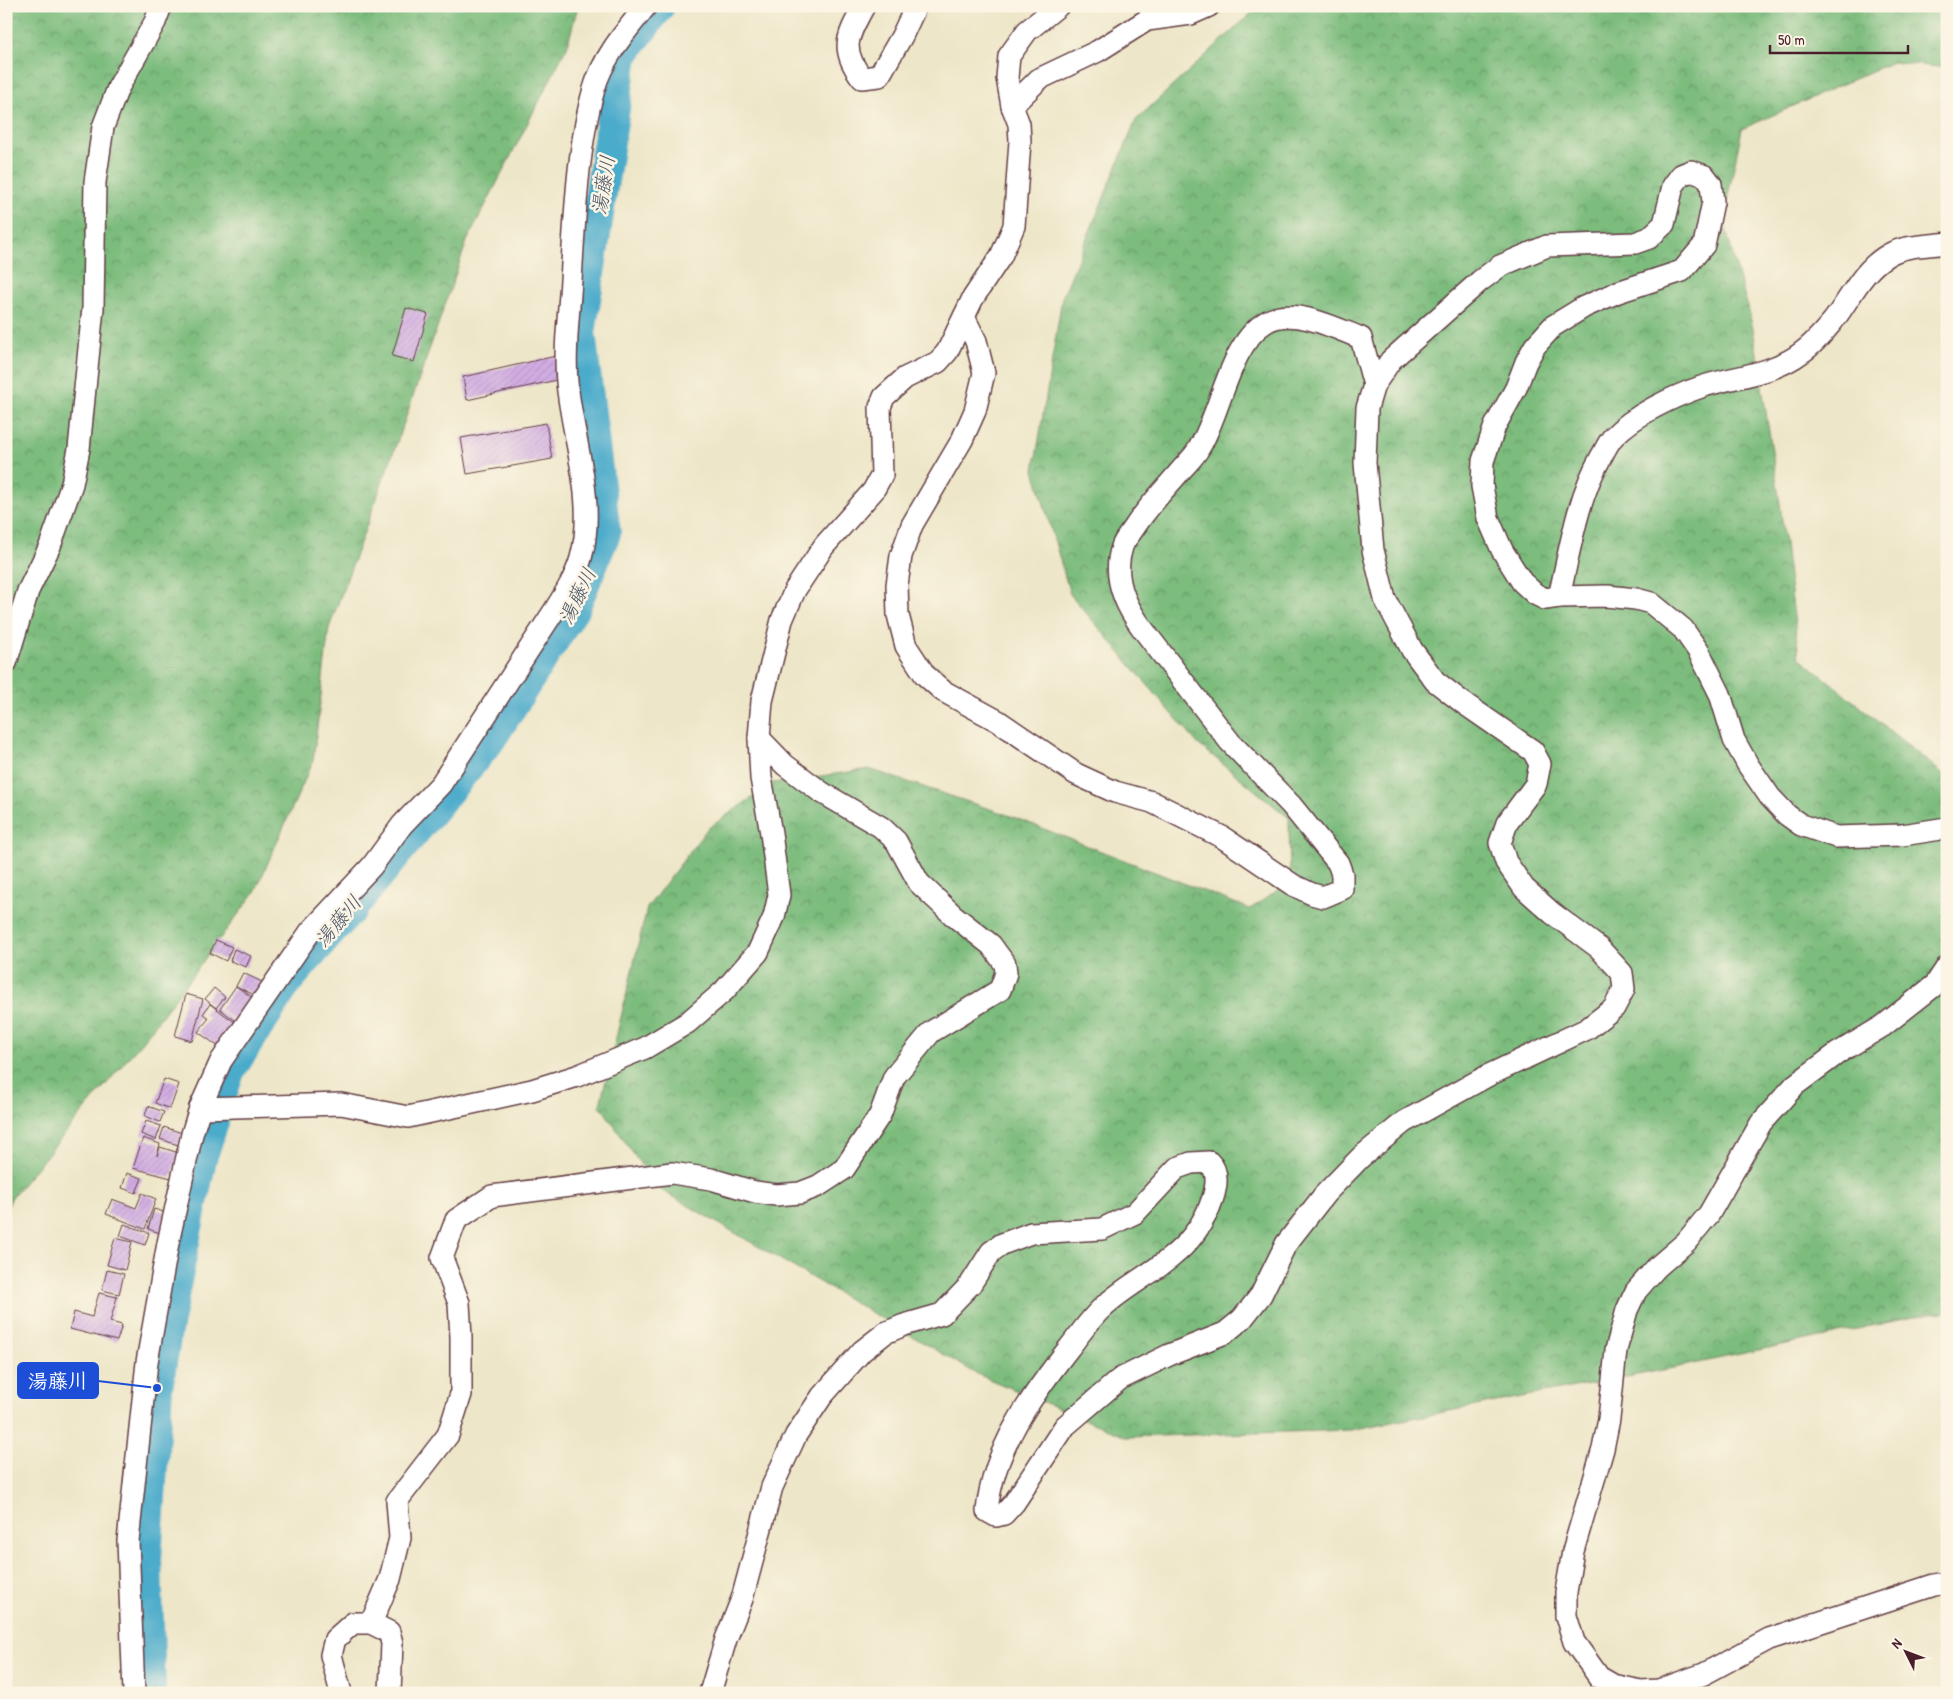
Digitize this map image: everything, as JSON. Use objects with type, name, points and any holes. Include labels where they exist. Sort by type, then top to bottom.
[{"type":"street","points":[[6,663],[28,591],[50,546],[72,484],[79,449],[93,308],[95,182],[103,127],[118,88],[155,22],[161,6]]},
{"type":"street","points":[[134,1693],[128,1541],[138,1463],[147,1362],[168,1243],[192,1134],[200,1108],[221,1061],[310,932],[372,866],[402,825],[441,784],[556,608],[571,583],[581,559],[586,537],[587,514],[578,445],[567,383],[566,359],[575,220],[584,139],[594,88],[605,64],[614,48],[646,6]]},
{"type":"street","points":[[864,6],[847,40],[852,64],[862,78],[879,76],[902,36],[916,6]]},
{"type":"street","points":[[200,1108],[341,1104],[408,1117],[532,1090],[577,1076],[645,1048],[687,1023],[724,992],[758,952],[774,917],[778,895],[771,833],[761,778],[759,738],[764,692],[782,620],[795,590],[824,546],[873,491],[882,475],[880,406],[884,396],[905,378],[938,362],[947,352],[973,298],[1001,256],[1014,226],[1020,141],[1019,124],[1012,106],[1008,78],[1009,56],[1027,31],[1058,6]]},
{"type":"street","points":[[1012,106],[1039,79],[1098,51],[1147,20],[1192,14],[1209,6]]},
{"type":"street","points":[[710,1693],[726,1640],[742,1599],[772,1487],[796,1435],[822,1396],[862,1351],[885,1333],[904,1325],[942,1314],[970,1285],[991,1252],[1002,1244],[1031,1233],[1102,1229],[1135,1213],[1178,1168],[1191,1163],[1209,1162],[1214,1166],[1217,1184],[1214,1198],[1195,1233],[1174,1256],[1103,1307],[1038,1388],[1002,1451],[989,1494],[987,1511],[996,1516],[1004,1514],[1014,1503],[1065,1426],[1120,1380],[1169,1355],[1225,1333],[1242,1319],[1261,1295],[1286,1244],[1324,1194],[1361,1157],[1404,1122],[1489,1075],[1587,1030],[1614,1008],[1624,989],[1622,972],[1599,948],[1552,913],[1524,888],[1506,862],[1500,843],[1507,823],[1536,784],[1540,764],[1534,751],[1462,702],[1435,681],[1412,650],[1385,599],[1373,550],[1365,462],[1367,408],[1374,384],[1391,360],[1480,281],[1500,266],[1547,246],[1634,243],[1649,238],[1664,224],[1673,186],[1681,175],[1691,171],[1706,176],[1712,184],[1713,202],[1704,245],[1682,271],[1618,292],[1584,307],[1553,326],[1535,346],[1526,362],[1516,388],[1495,426],[1483,461],[1482,486],[1488,518],[1502,550],[1522,582],[1535,594],[1545,599],[1607,596],[1636,599],[1651,604],[1683,629],[1699,652],[1720,694],[1734,740],[1748,766],[1770,797],[1787,815],[1801,824],[1836,837],[1902,835],[1947,828]]},
{"type":"street","points":[[1559,597],[1590,477],[1612,439],[1628,423],[1660,405],[1701,387],[1765,370],[1790,361],[1816,340],[1833,321],[1869,271],[1888,255],[1901,250],[1947,244]]},
{"type":"street","points":[[964,316],[976,341],[984,374],[975,411],[962,440],[912,525],[901,556],[897,585],[898,615],[906,646],[926,675],[943,691],[998,721],[1076,774],[1115,792],[1152,802],[1205,828],[1222,837],[1293,885],[1312,894],[1324,897],[1342,889],[1342,874],[1338,863],[1291,805],[1230,742],[1142,628],[1129,609],[1120,585],[1118,564],[1122,546],[1143,514],[1199,449],[1210,428],[1232,368],[1251,335],[1267,322],[1282,318],[1305,318],[1361,338],[1374,384]]},
{"type":"street","points":[[371,1623],[390,1579],[400,1538],[397,1502],[448,1435],[461,1394],[459,1303],[442,1258],[456,1220],[492,1196],[672,1173],[711,1179],[755,1192],[776,1195],[800,1193],[818,1186],[844,1169],[880,1115],[894,1077],[931,1032],[1000,990],[1006,973],[1005,964],[992,945],[953,915],[919,883],[896,841],[881,827],[820,792],[785,765],[759,738]]},
{"type":"street","points":[[1947,967],[1935,985],[1883,1026],[1838,1053],[1795,1085],[1761,1123],[1709,1214],[1686,1242],[1656,1268],[1636,1291],[1627,1310],[1616,1350],[1609,1419],[1603,1449],[1573,1551],[1566,1592],[1566,1616],[1574,1642],[1599,1677],[1613,1685],[1641,1691],[1659,1690],[1704,1674],[1769,1640],[1934,1585],[1947,1583]]},
{"type":"street","points":[[341,1693],[331,1655],[335,1638],[353,1623],[371,1623],[389,1632],[392,1644],[390,1693]]},
{"type":"green space","points":[[6,6],[578,6],[567,47],[467,241],[399,437],[329,628],[313,761],[255,892],[149,1033],[12,1197],[6,1211]]},
{"type":"green space","points":[[1259,6],[1947,6],[1947,68],[1892,62],[1742,129],[1723,219],[1753,328],[1780,503],[1799,657],[1947,777],[1947,1312],[1932,1313],[1689,1365],[1350,1430],[1126,1437],[977,1374],[656,1187],[600,1105],[647,908],[707,829],[773,783],[869,769],[1008,815],[1250,909],[1290,882],[1289,818],[1198,744],[1070,594],[1034,470],[1062,298],[1136,120]]},
{"type":"building","points":[[406,308],[428,314],[414,362],[392,356]]},
{"type":"building","points":[[556,356],[561,379],[467,400],[463,377]]},
{"type":"building","points":[[546,423],[552,459],[467,474],[461,438]]},
{"type":"building","points":[[216,940],[232,947],[226,961],[210,953]]},
{"type":"building","points":[[234,949],[251,956],[246,967],[230,961]]},
{"type":"building","points":[[243,973],[262,982],[256,996],[236,986]]},
{"type":"building","points":[[236,986],[253,998],[236,1021],[220,1009]]},
{"type":"building","points":[[214,988],[225,997],[216,1008],[205,999]]},
{"type":"building","points":[[186,994],[203,999],[192,1041],[175,1036]]},
{"type":"building","points":[[210,1004],[236,1023],[219,1047],[198,1032],[209,1018],[203,1014]]},
{"type":"building","points":[[164,1079],[179,1084],[170,1109],[155,1103]]},
{"type":"building","points":[[148,1106],[164,1112],[160,1122],[145,1116]]},
{"type":"building","points":[[146,1121],[161,1126],[156,1140],[141,1134]]},
{"type":"building","points":[[164,1127],[182,1133],[178,1145],[160,1139]]},
{"type":"building","points":[[143,1138],[160,1144],[157,1156],[160,1147],[179,1153],[171,1178],[133,1168]]},
{"type":"building","points":[[127,1173],[142,1178],[136,1193],[122,1188]]},
{"type":"building","points":[[142,1193],[156,1199],[145,1229],[106,1214],[112,1199],[136,1208]]},
{"type":"building","points":[[154,1209],[167,1213],[160,1233],[148,1229]]},
{"type":"building","points":[[124,1224],[149,1233],[145,1245],[120,1236]]},
{"type":"building","points":[[115,1238],[132,1242],[125,1270],[107,1265]]},
{"type":"building","points":[[107,1270],[124,1274],[119,1294],[102,1290]]},
{"type":"building","points":[[99,1293],[117,1297],[110,1322],[122,1325],[117,1341],[70,1329],[74,1312],[92,1317]]},
{"type":"waterway","name":"湯藤川","points":[[222,1092],[229,1071],[288,980],[349,911],[491,738],[574,608],[605,533],[580,333],[622,55],[659,6]]},
{"type":"waterway","name":"湯藤川","points":[[150,1693],[146,1559],[157,1388],[167,1325],[201,1158],[213,1122]]},
{"type":"place","name":"湯藤川","points":[[157,1388]]}]
